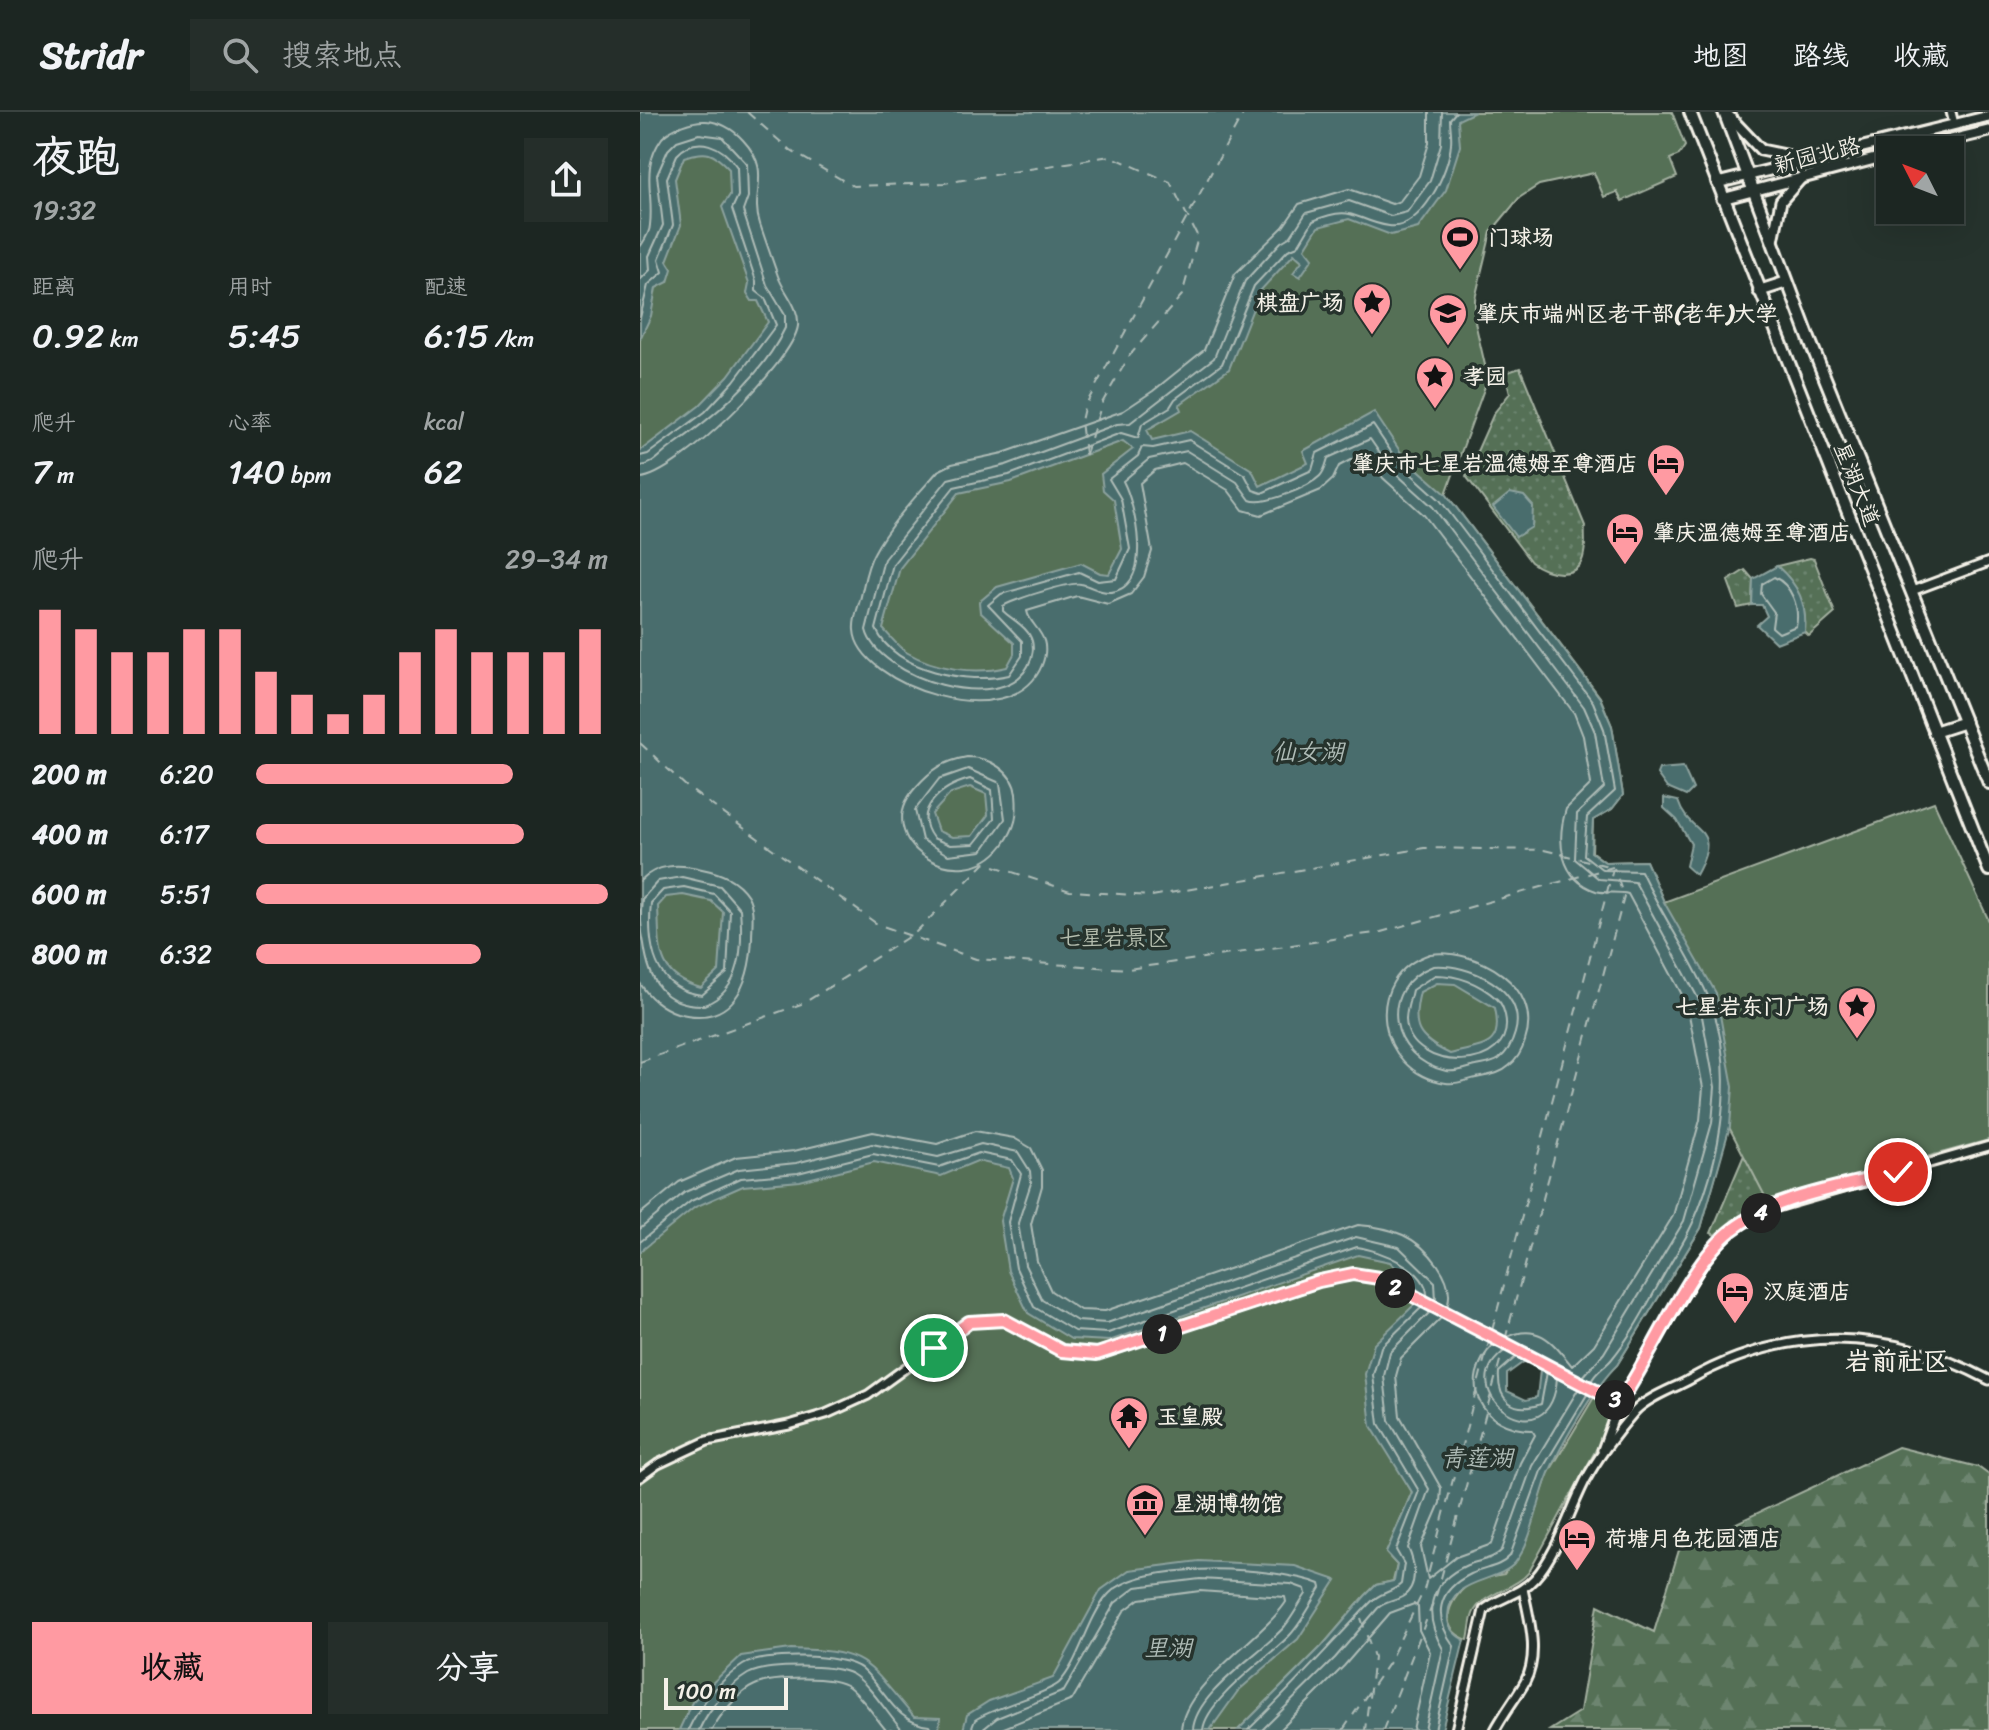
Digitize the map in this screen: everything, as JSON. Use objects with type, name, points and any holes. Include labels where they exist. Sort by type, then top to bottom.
[{"type":"main road","name":"星湖大道","points":[[1690,112],[1989,870]]},
{"type":"main road","name":"星湖大道","points":[[1724,112],[1787,282],[1989,783]]},
{"type":"main road","points":[[1724,112],[1761,150],[1803,159]]},
{"type":"main road","name":"新园北路","points":[[1717,183],[1803,159],[1989,116]]},
{"type":"main road","points":[[1964,137],[1989,131]]},
{"type":"main road","points":[[1867,145],[1866,156],[1873,159]]},
{"type":"main road","name":"新园北路","points":[[1722,199],[1876,158]]},
{"type":"main road","points":[[1773,244],[1781,201],[1803,176]]},
{"type":"main road","points":[[1759,291],[1787,282]]},
{"type":"main road","points":[[1934,732],[1965,722]]},
{"type":"street","points":[[1951,112],[1954,124]]},
{"type":"street","points":[[1912,591],[1989,562]]},
{"type":"street","points":[[1456,1730],[1481,1616],[1490,1606],[1523,1589],[1543,1567],[1598,1459],[1619,1405],[1706,1258],[1732,1229],[1770,1209],[1989,1146]]},
{"type":"street","points":[[640,1477],[658,1464],[707,1441],[789,1425],[868,1395],[969,1322],[1004,1320],[1062,1351],[1097,1354],[1319,1281],[1353,1274],[1379,1278],[1601,1391],[1619,1405],[1624,1417],[1708,1368],[1740,1355],[1812,1339],[1868,1340],[1923,1350],[1989,1380]]},
{"type":"street","points":[[1619,1405],[1630,1400],[1634,1412]]},
{"type":"street","points":[[1598,1459],[1634,1412]]},
{"type":"street","points":[[1495,1730],[1526,1681],[1532,1664],[1532,1636],[1523,1589]]},
{"type":"green space","name":"仙女湖","points":[[640,112],[1672,112],[1685,146],[1679,155],[1670,159],[1677,177],[1622,201],[1617,192],[1604,197],[1594,173],[1539,185],[1519,198],[1491,232],[1475,299],[1475,322],[1488,378],[1446,494],[1600,697],[1612,726],[1623,795],[1612,809],[1593,820],[1592,852],[1605,862],[1646,861],[1664,902],[1934,802],[1989,921],[1989,1140],[1767,1200],[1729,1127],[1701,1228],[1617,1365],[1600,1382],[1597,1394],[1612,1408],[1610,1424],[1529,1572],[1477,1607],[1468,1640],[1451,1628],[1449,1612],[1452,1603],[1473,1582],[1504,1574],[1525,1543],[1548,1474],[1596,1394],[1415,1304],[1401,1473],[1412,1492],[1386,1553],[1397,1565],[1393,1581],[1376,1585],[1322,1646],[1238,1730],[640,1730]]},
{"type":"green space","points":[[1520,368],[1585,526],[1585,550],[1581,562],[1570,572],[1545,570],[1531,562],[1466,476],[1494,413],[1510,393],[1505,373]]},
{"type":"green space","points":[[1814,559],[1835,613],[1809,636],[1805,632],[1799,596],[1777,566]]},
{"type":"green space","points":[[1745,570],[1753,579],[1752,605],[1738,608],[1728,581]]},
{"type":"green space","points":[[1747,1148],[1847,1177],[1760,1205],[1715,1235],[1711,1233]]},
{"type":"green space","points":[[1898,1447],[1978,1467],[1989,1475],[1989,1730],[1550,1730],[1580,1711],[1598,1605],[1654,1632],[1679,1550]]},
{"type":"water","name":"仙女湖","points":[[640,112],[1475,112],[1458,120],[1460,146],[1446,190],[1418,228],[1391,235],[1349,219],[1318,227],[1305,248],[1313,258],[1300,277],[1293,273],[1302,261],[1294,254],[1260,291],[1229,369],[1179,405],[1181,410],[1147,430],[1152,440],[1190,431],[1252,470],[1260,486],[1308,463],[1303,451],[1374,412],[1404,457],[1446,494],[1600,698],[1612,726],[1623,795],[1612,809],[1593,820],[1591,852],[1605,862],[1646,861],[1664,902],[1716,993],[1733,1087],[1730,1126],[1701,1228],[1617,1365],[1568,1435],[1547,1478],[1530,1534],[1515,1563],[1497,1575],[1465,1588],[1450,1603],[1449,1624],[1464,1640],[1442,1730],[1238,1730],[1322,1646],[1376,1585],[1394,1581],[1397,1565],[1386,1553],[1412,1492],[1371,1426],[1365,1374],[1374,1344],[1415,1304],[1420,1292],[1390,1262],[1358,1255],[1109,1341],[1071,1339],[1028,1313],[1008,1271],[1000,1221],[1013,1178],[1009,1168],[977,1161],[941,1176],[874,1162],[800,1181],[743,1186],[695,1207],[640,1252],[640,451],[699,406],[728,376],[768,322],[758,301],[752,301],[747,293],[749,283],[722,207],[730,195],[729,169],[709,154],[684,157],[675,179],[681,225],[667,261],[672,269],[668,282],[656,288],[651,316],[640,339]],"holes":[[[1123,441],[1133,449],[1101,474],[1103,490],[1114,500],[1122,549],[1109,574],[1081,563],[997,587],[979,602],[980,612],[1014,643],[1014,654],[1007,667],[955,669],[930,663],[906,652],[883,629],[900,568],[959,493],[1011,482]],[[970,787],[986,794],[988,815],[972,836],[952,837],[938,831],[932,814],[951,793]],[[683,895],[711,901],[723,912],[719,971],[701,988],[675,976],[663,958],[658,906],[666,897]],[[1437,983],[1455,984],[1495,1008],[1496,1031],[1488,1043],[1450,1054],[1424,1037],[1416,1015],[1420,992]],[[1525,1361],[1540,1370],[1537,1397],[1526,1400],[1507,1391],[1507,1374]]]},
{"type":"water","points":[[1510,493],[1524,496],[1533,506],[1532,527],[1516,537],[1493,507]]},
{"type":"water","points":[[1777,566],[1791,580],[1800,596],[1805,632],[1776,643],[1757,625],[1767,616],[1762,605],[1752,605],[1753,579]]},
{"type":"water","points":[[1683,767],[1693,789],[1686,796],[1667,788],[1657,774],[1659,769]]},
{"type":"water","points":[[1664,798],[1678,801],[1689,821],[1706,839],[1704,859],[1696,875],[1686,866],[1691,844],[1677,820],[1664,808]]},
{"type":"water","name":"里湖","points":[[1199,1561],[1295,1566],[1336,1580],[1298,1639],[1238,1691],[1210,1730],[963,1730],[967,1715],[989,1701],[1053,1678],[1101,1590],[1129,1570]]},
{"type":"water","points":[[791,1649],[837,1653],[864,1663],[914,1717],[940,1718],[939,1730],[679,1730],[692,1702],[741,1656]]},
{"type":"ferry route","points":[[747,112],[791,151],[853,186],[944,183],[1110,156],[1170,182],[1198,237],[1182,295],[1130,355],[1102,403],[1085,457]]},
{"type":"ferry route","points":[[1085,454],[1081,421],[1084,408],[1244,112]]},
{"type":"ferry route","points":[[640,743],[688,788],[877,924],[976,959],[1128,969],[1381,932],[1613,867]]},
{"type":"ferry route","points":[[640,1062],[804,1003],[916,932],[985,863],[1070,891],[1152,896],[1424,848],[1544,850],[1612,867]]},
{"type":"ferry route","points":[[1505,1340],[1624,897],[1614,868]]},
{"type":"ferry route","points":[[1343,1730],[1389,1662],[1424,1590],[1613,869]]},
{"type":"ferry route","points":[[1383,1730],[1437,1593],[1504,1346]]},
{"type":"ferry route","points":[[1361,1618],[1374,1657],[1365,1730]]},
{"type":"place","name":"门球场","points":[[1460,271]]},
{"type":"place","name":"棋盘广场","points":[[1372,336]]},
{"type":"place","name":"肇庆市端州区老干部(老年)大学","points":[[1448,347]]},
{"type":"place","name":"孝园","points":[[1435,410]]},
{"type":"place","name":"肇庆市七星岩温德姆至尊酒店","points":[[1666,497]]},
{"type":"place","name":"肇庆温德姆至尊酒店","points":[[1625,566]]},
{"type":"place","name":"七星岩东门广场","points":[[1857,1040]]},
{"type":"place","name":"汉庭酒店","points":[[1735,1325]]},
{"type":"place","name":"玉皇殿","points":[[1129,1450]]},
{"type":"place","name":"星湖博物馆","points":[[1145,1537]]},
{"type":"place","name":"荷塘月色花园酒店","points":[[1577,1572]]},
{"type":"district","name":"岩前社区","points":[[1897,1361]]},
{"type":"route","points":[[934,1348],[969,1322],[1004,1320],[1062,1351],[1097,1354],[1319,1281],[1353,1274],[1379,1278],[1619,1403],[1706,1258],[1732,1229],[1770,1209],[1898,1172]]},
{"type":"park label","name":"七星岩景区","points":[[1114,937]]},
{"type":"water label","name":"青莲湖","points":[[1477,1458]]}]
